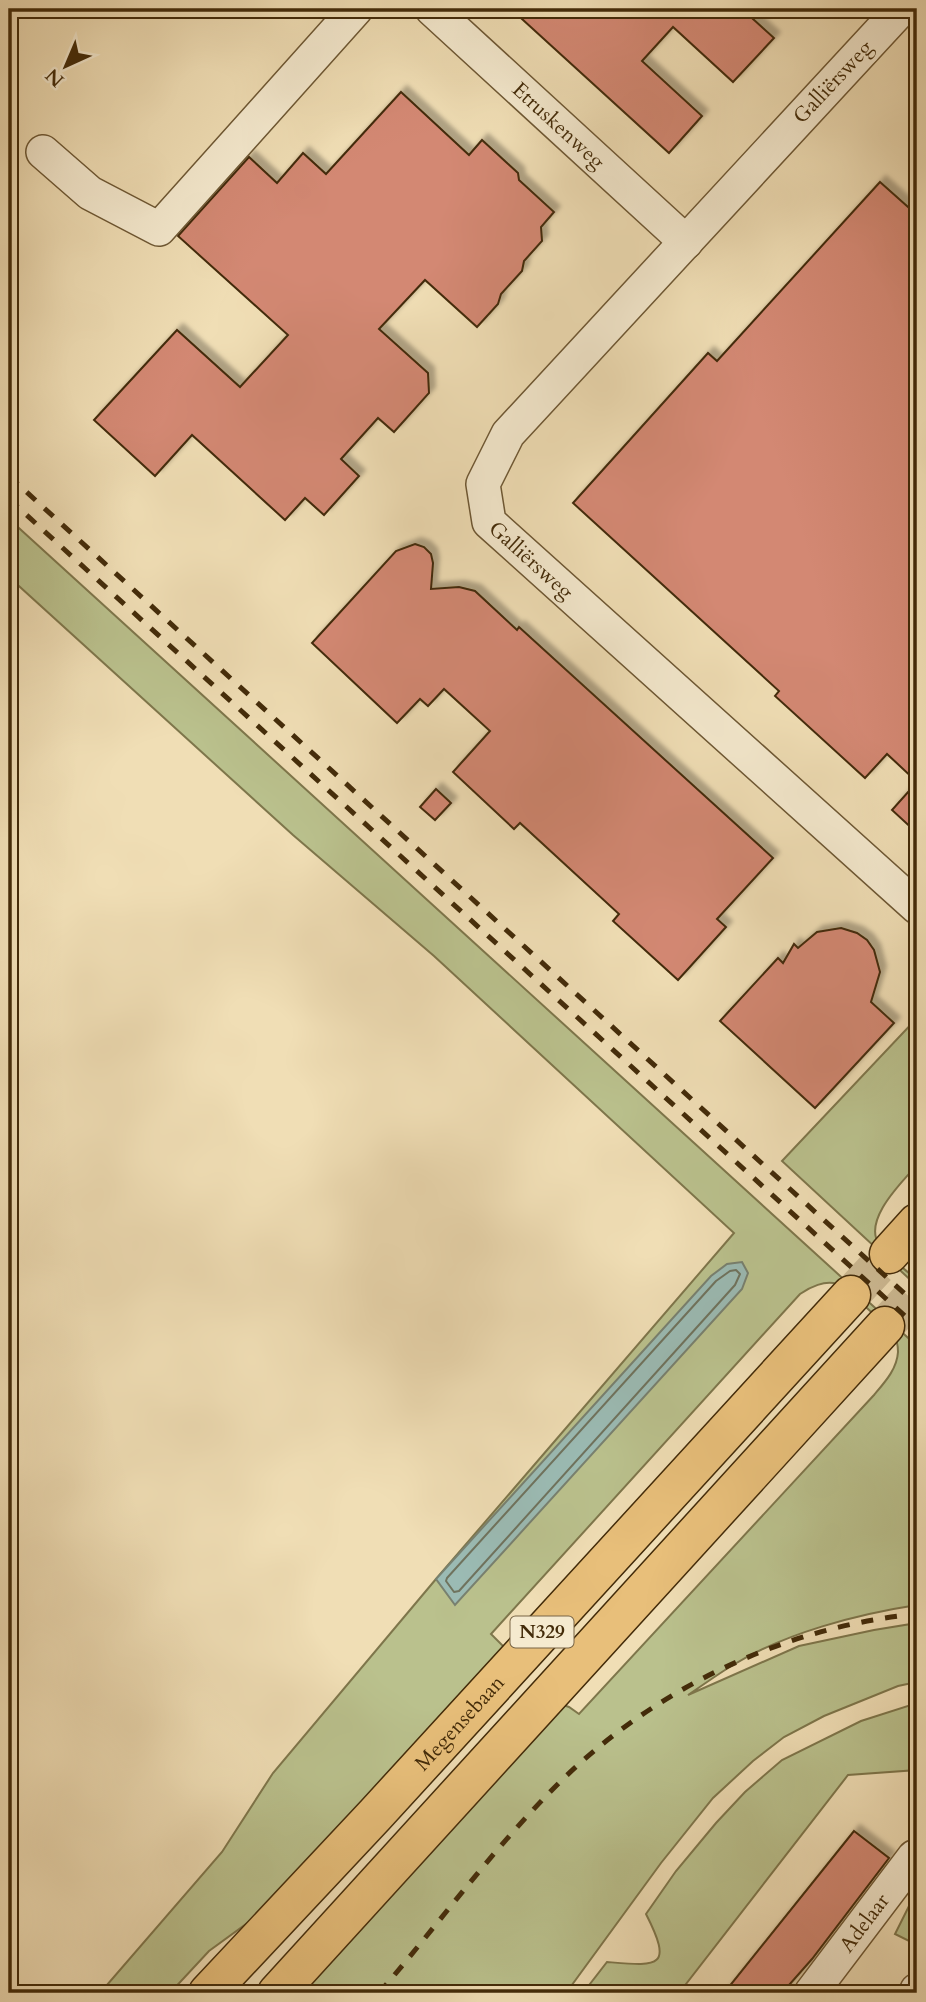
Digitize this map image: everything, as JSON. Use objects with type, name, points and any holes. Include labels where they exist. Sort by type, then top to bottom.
[{"type":"main road","points":[[889,1254],[917,1223]]},
{"type":"main road","name":"Megensebaan","points":[[208,1993],[375,1815],[851,1295]]},
{"type":"main road","name":"N329","points":[[277,1993],[885,1326]]},
{"type":"street","points":[[43,152],[90,193],[159,229],[356,9]]},
{"type":"street","name":"Etruskenweg","points":[[432,9],[686,242]]},
{"type":"street","name":"Galliërsweg","points":[[901,9],[508,434],[483,484],[489,522],[917,907]]},
{"type":"street","name":"Adelaar","points":[[811,1993],[895,1879],[914,1857],[917,1858]]},
{"type":"green space","points":[[9,519],[917,1346],[917,1605],[822,1626],[775,1643],[733,1665],[688,1695],[799,1646],[917,1623],[917,1682],[898,1686],[824,1716],[784,1737],[753,1761],[713,1798],[661,1863],[566,1993],[299,1993],[560,1704],[579,1714],[874,1395],[895,1364],[898,1352],[896,1339],[876,1317],[837,1284],[818,1285],[800,1294],[491,1634],[505,1648],[268,1908],[209,1951],[170,1993],[100,1993],[222,1852],[273,1773],[734,1233],[434,956],[293,835],[9,577]]},
{"type":"green space","points":[[917,1018],[917,1165],[879,1214],[876,1236],[884,1251],[917,1280],[917,1286],[782,1161]]},
{"type":"green space","points":[[917,1703],[917,1770],[848,1775],[679,1993],[583,1993],[607,1962],[639,1964],[656,1960],[659,1945],[646,1914],[676,1871],[745,1792],[782,1760],[861,1721]]},
{"type":"green space","points":[[912,1900],[917,1902],[917,1945],[895,1934]]},
{"type":"water","points":[[742,1262],[748,1273],[742,1289],[455,1605],[436,1579],[711,1276],[727,1264]]},
{"type":"building","points":[[511,9],[742,9],[774,38],[733,82],[673,27],[642,61],[702,116],[669,153]]},
{"type":"building","points":[[401,92],[469,155],[482,140],[518,173],[519,180],[554,212],[541,227],[542,241],[524,261],[522,271],[501,294],[498,304],[477,327],[425,280],[379,329],[428,373],[429,393],[394,432],[378,418],[341,459],[359,476],[324,515],[305,498],[285,520],[192,435],[155,476],[94,420],[177,330],[240,387],[288,335],[178,236],[249,157],[277,183],[303,153],[326,174]]},
{"type":"building","points":[[880,182],[917,215],[917,782],[887,754],[865,778],[775,696],[779,691],[573,503],[708,353],[717,361]]},
{"type":"building","points":[[415,544],[424,547],[431,554],[431,589],[459,587],[475,591],[517,630],[519,627],[773,858],[717,919],[726,927],[678,980],[613,921],[619,914],[520,823],[514,829],[453,772],[490,731],[444,689],[428,706],[420,699],[397,723],[312,643],[396,551]]},
{"type":"building","points":[[917,782],[917,833],[892,810]]},
{"type":"building","points":[[436,789],[451,803],[435,820],[420,807]]},
{"type":"building","points":[[841,928],[857,933],[867,940],[874,950],[880,972],[871,1002],[894,1023],[815,1108],[720,1021],[778,958],[783,963],[794,944],[798,948],[817,932]]},
{"type":"building","points":[[854,1831],[889,1858],[812,1959],[782,1993],[724,1993]]},
{"type":"tunnel","points":[[851,1295],[889,1254]]},
{"type":"tunnel","points":[[885,1326],[917,1291]]},
{"type":"railway","points":[[9,476],[917,1305]]},
{"type":"railway","points":[[9,499],[917,1327]]},
{"type":"railway","points":[[379,1993],[528,1815],[589,1756],[630,1723],[719,1670],[767,1650],[816,1633],[866,1621],[917,1614]]}]
